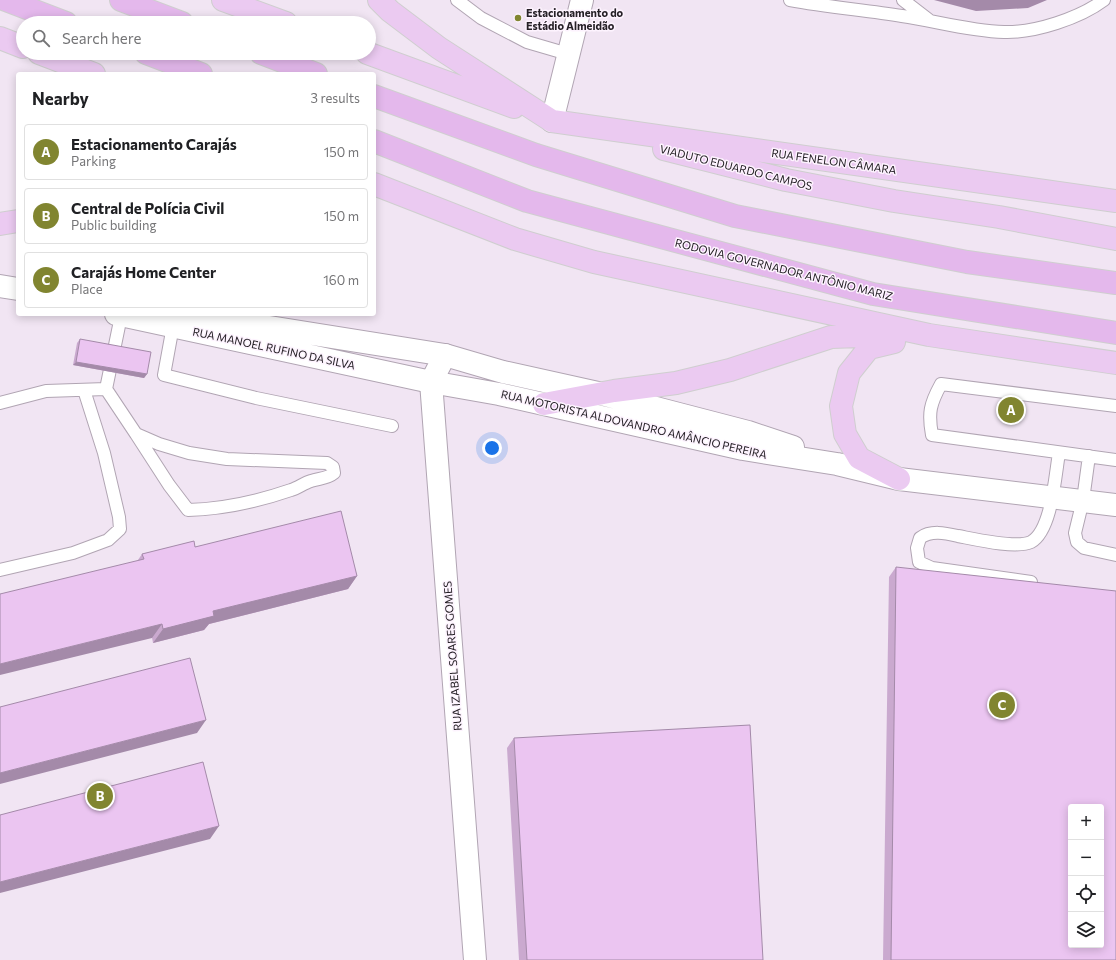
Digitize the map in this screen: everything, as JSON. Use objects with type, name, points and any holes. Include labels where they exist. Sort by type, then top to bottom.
[{"type":"highway","points":[[6,0],[48,16]]},
{"type":"highway","points":[[121,0],[163,16]]},
{"type":"highway","points":[[164,60],[196,72]]},
{"type":"highway","points":[[279,60],[311,72]]},
{"type":"highway","points":[[376,97],[536,155],[735,216],[967,262],[1116,283]]},
{"type":"highway","name":"RODOVIA GOVERNADOR ANTÔNIO MARIZ","points":[[376,142],[527,201],[873,294],[1116,333]]},
{"type":"main road","points":[[223,0],[267,16]]},
{"type":"main road","points":[[379,0],[390,11],[438,48],[552,121],[582,0]]},
{"type":"main road","points":[[0,38],[16,44]]},
{"type":"main road","name":"VIADUTO EDUARDO CAMPOS","points":[[376,56],[552,121],[786,180],[894,201],[999,217],[1116,239]]},
{"type":"main road","points":[[53,60],[70,69],[84,72]]},
{"type":"main road","name":"RUA FENELON CÂMARA","points":[[552,121],[1116,201]]},
{"type":"main road","points":[[376,185],[515,239],[594,262],[928,335],[1116,363]]},
{"type":"main road","points":[[0,224],[16,221]]},
{"type":"main road","points":[[0,286],[16,289]]},
{"type":"main road","name":"RUA MANOEL RUFINO DA SILVA","points":[[130,316],[180,320],[445,355]]},
{"type":"main road","name":"RUA MANOEL RUFINO DA SILVA","points":[[180,320],[431,382]]},
{"type":"main road","points":[[544,404],[598,393],[676,383],[730,370],[831,337],[928,335]]},
{"type":"main road","points":[[899,479],[858,458],[845,434],[841,406],[849,373],[869,348],[928,335]]},
{"type":"main road","points":[[431,382],[445,355]]},
{"type":"main road","name":"RUA MOTORISTA ALDOVANDRO AMÂNCIO PEREIRA","points":[[445,355],[503,372],[598,393],[748,432],[798,448],[837,464]]},
{"type":"main road","name":"RUA MOTORISTA ALDOVANDRO AMÂNCIO PEREIRA","points":[[431,382],[544,404],[743,449],[837,464],[899,479],[1116,505]]},
{"type":"main road","name":"RUA IZABEL SOARES GOMES","points":[[431,382],[475,960]]},
{"type":"lane","points":[[457,0],[481,18],[526,42],[568,54]]},
{"type":"lane","points":[[790,0],[901,16],[959,27],[1005,32],[1050,26],[1093,8],[1104,0]]},
{"type":"lane","points":[[903,0],[932,22]]},
{"type":"lane","points":[[118,316],[106,389],[169,485],[188,510],[210,510],[253,500],[292,490],[311,481],[330,477],[334,473],[333,467],[327,463],[227,459],[189,453],[158,444],[136,434]]},
{"type":"lane","points":[[180,320],[164,375],[256,398],[392,426]]},
{"type":"lane","points":[[1116,406],[941,384],[932,400],[929,417],[932,435],[1116,460]]},
{"type":"lane","points":[[0,404],[46,391],[106,389]]},
{"type":"lane","points":[[0,570],[73,553],[108,540],[120,529],[119,517],[104,453],[84,390]]},
{"type":"lane","points":[[1039,584],[932,568],[919,562],[917,548],[920,538],[927,533],[945,533],[974,539],[1013,544],[1030,542],[1041,533],[1052,498],[1059,453]]},
{"type":"lane","points":[[1089,456],[1083,500],[1075,533],[1077,542],[1084,548],[1116,555]]},
{"type":"building","points":[[80,339],[151,352],[147,374],[76,362]]},
{"type":"building","points":[[341,511],[357,576],[213,611],[214,616],[163,629],[162,624],[0,664],[0,594],[144,559],[142,554],[194,541],[195,547]]},
{"type":"building","points":[[896,567],[1116,591],[1116,960],[891,960]]},
{"type":"building","points":[[190,658],[206,720],[0,773],[0,707]]},
{"type":"building","points":[[750,725],[763,960],[527,960],[514,738]]},
{"type":"building","points":[[203,762],[219,826],[0,882],[0,815]]},
{"type":"place","name":"Estacionamento do Estádio Almeidão","points":[[518,18]]},
{"type":"place","name":"Estacionamento Carajás","points":[[1011,410]]},
{"type":"place","name":"Carajás Home Center","points":[[1002,705]]},
{"type":"place","name":"Central de Polícia Civil","points":[[100,796]]}]
